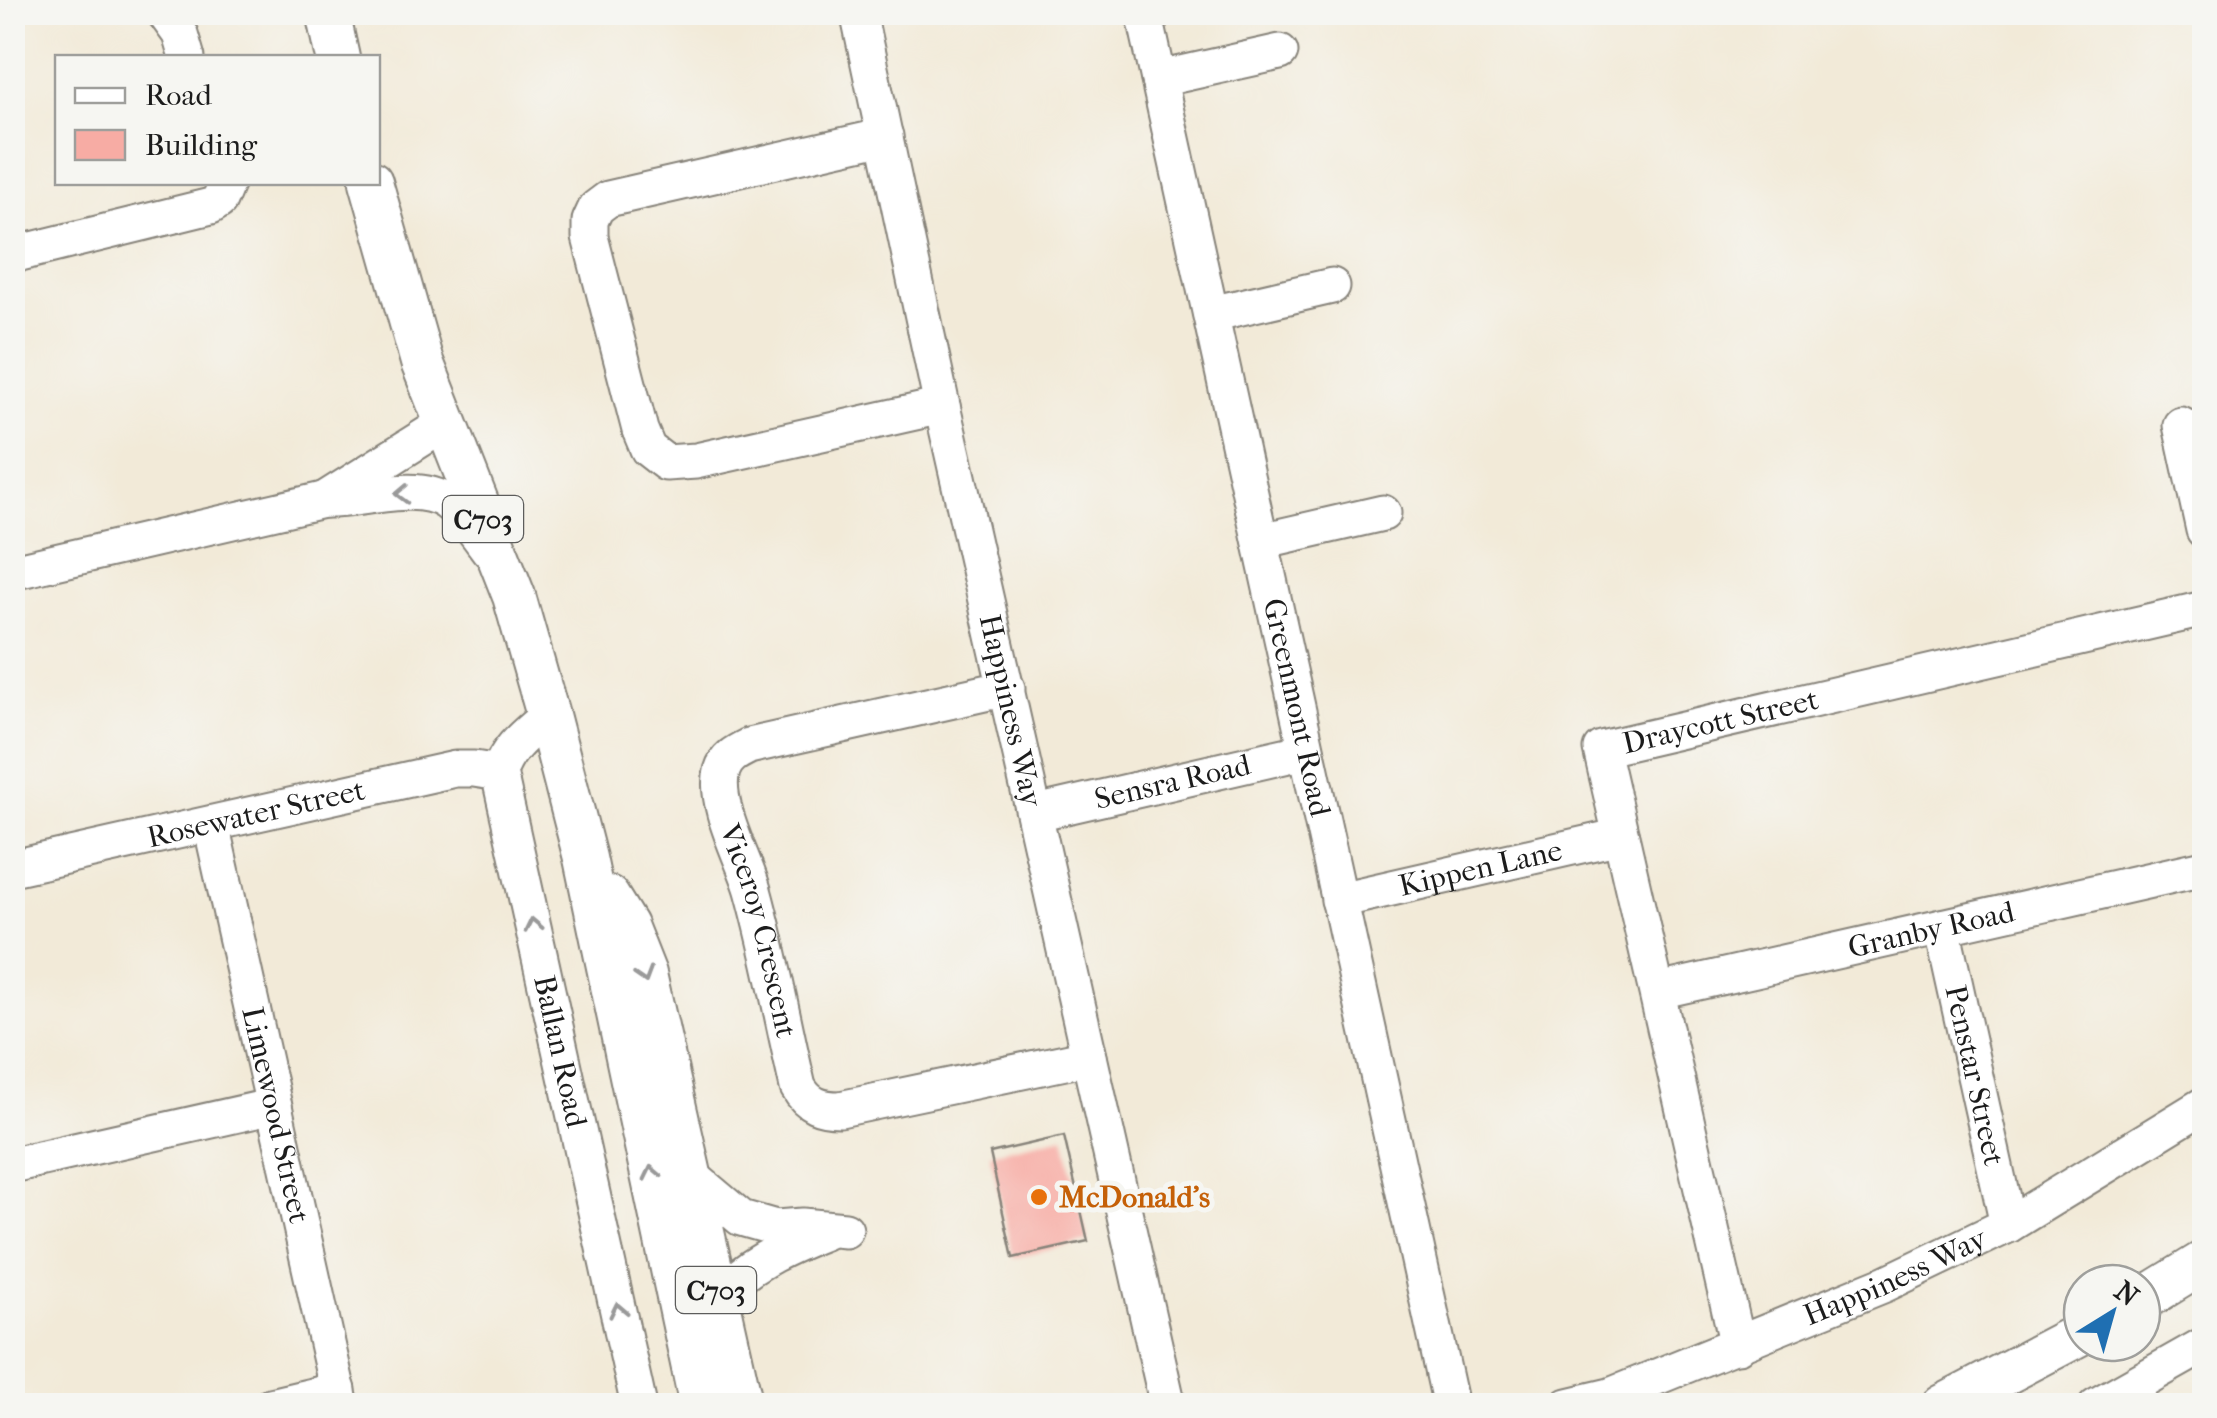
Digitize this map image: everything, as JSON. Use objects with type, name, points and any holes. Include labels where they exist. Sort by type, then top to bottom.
[{"type":"main road","name":"C703","points":[[372,185],[422,362],[514,596],[548,715],[585,858],[701,1406]]},
{"type":"main road","name":"C703","points":[[585,858],[626,926],[646,974],[742,1406]]},
{"type":"main road","points":[[2162,1288],[2204,1262]]},
{"type":"main road","points":[[1944,1406],[2062,1344]]},
{"type":"street","points":[[164,12],[177,29],[186,55]]},
{"type":"street","name":"Happiness Way","points":[[858,12],[942,406],[1168,1406]]},
{"type":"street","name":"Greenmont Road","points":[[1144,12],[1451,1406]]},
{"type":"street","points":[[1159,80],[1280,52]]},
{"type":"street","points":[[885,136],[608,198],[596,208],[590,221],[594,260],[640,430],[648,449],[666,463],[696,461],[942,406]]},
{"type":"street","points":[[12,255],[210,206],[219,201],[226,185]]},
{"type":"street","points":[[1211,314],[1332,286]]},
{"type":"street","points":[[323,500],[446,422]]},
{"type":"street","points":[[2181,425],[2199,472],[2204,530]]},
{"type":"street","points":[[12,572],[323,500],[349,501],[407,492],[432,495],[447,502],[503,567]]},
{"type":"street","points":[[1262,541],[1383,513]]},
{"type":"street","name":"Draycott Street","points":[[1738,1346],[1601,749],[2204,609]]},
{"type":"street","name":"Viceroy Crescent","points":[[1006,688],[749,746],[726,762],[721,774],[731,835],[752,887],[798,1087],[804,1098],[816,1106],[840,1109],[1089,1057]]},
{"type":"street","points":[[499,774],[513,746],[548,715]]},
{"type":"street","name":"Sensra Road","points":[[1036,813],[1306,751]]},
{"type":"street","name":"Rosewater Street","points":[[12,868],[455,770],[474,768],[499,774]]},
{"type":"street","name":"Ballan Road","points":[[499,774],[639,1406]]},
{"type":"street","name":"Limewood Street","points":[[211,824],[340,1398]]},
{"type":"street","name":"Kippen Lane","points":[[1339,900],[1621,836]]},
{"type":"street","name":"Granby Road","points":[[1658,990],[2204,868]]},
{"type":"street","name":"Penstar Street","points":[[1942,927],[2008,1224]]},
{"type":"street","name":"Happiness Way","points":[[1568,1406],[1610,1396],[1884,1284],[2008,1224],[2204,1105]]},
{"type":"street","points":[[12,1165],[274,1106]]},
{"type":"street","points":[[690,1175],[742,1218],[776,1228],[837,1230],[760,1262],[731,1281],[718,1299]]},
{"type":"street","points":[[2096,1406],[2204,1345]]},
{"type":"street","points":[[270,1406],[340,1398]]},
{"type":"building","name":"McDonald's","points":[[1064,1136],[1088,1241],[1013,1258],[990,1153]]},
{"type":"place","name":"McDonald's","points":[[1039,1197]]}]
